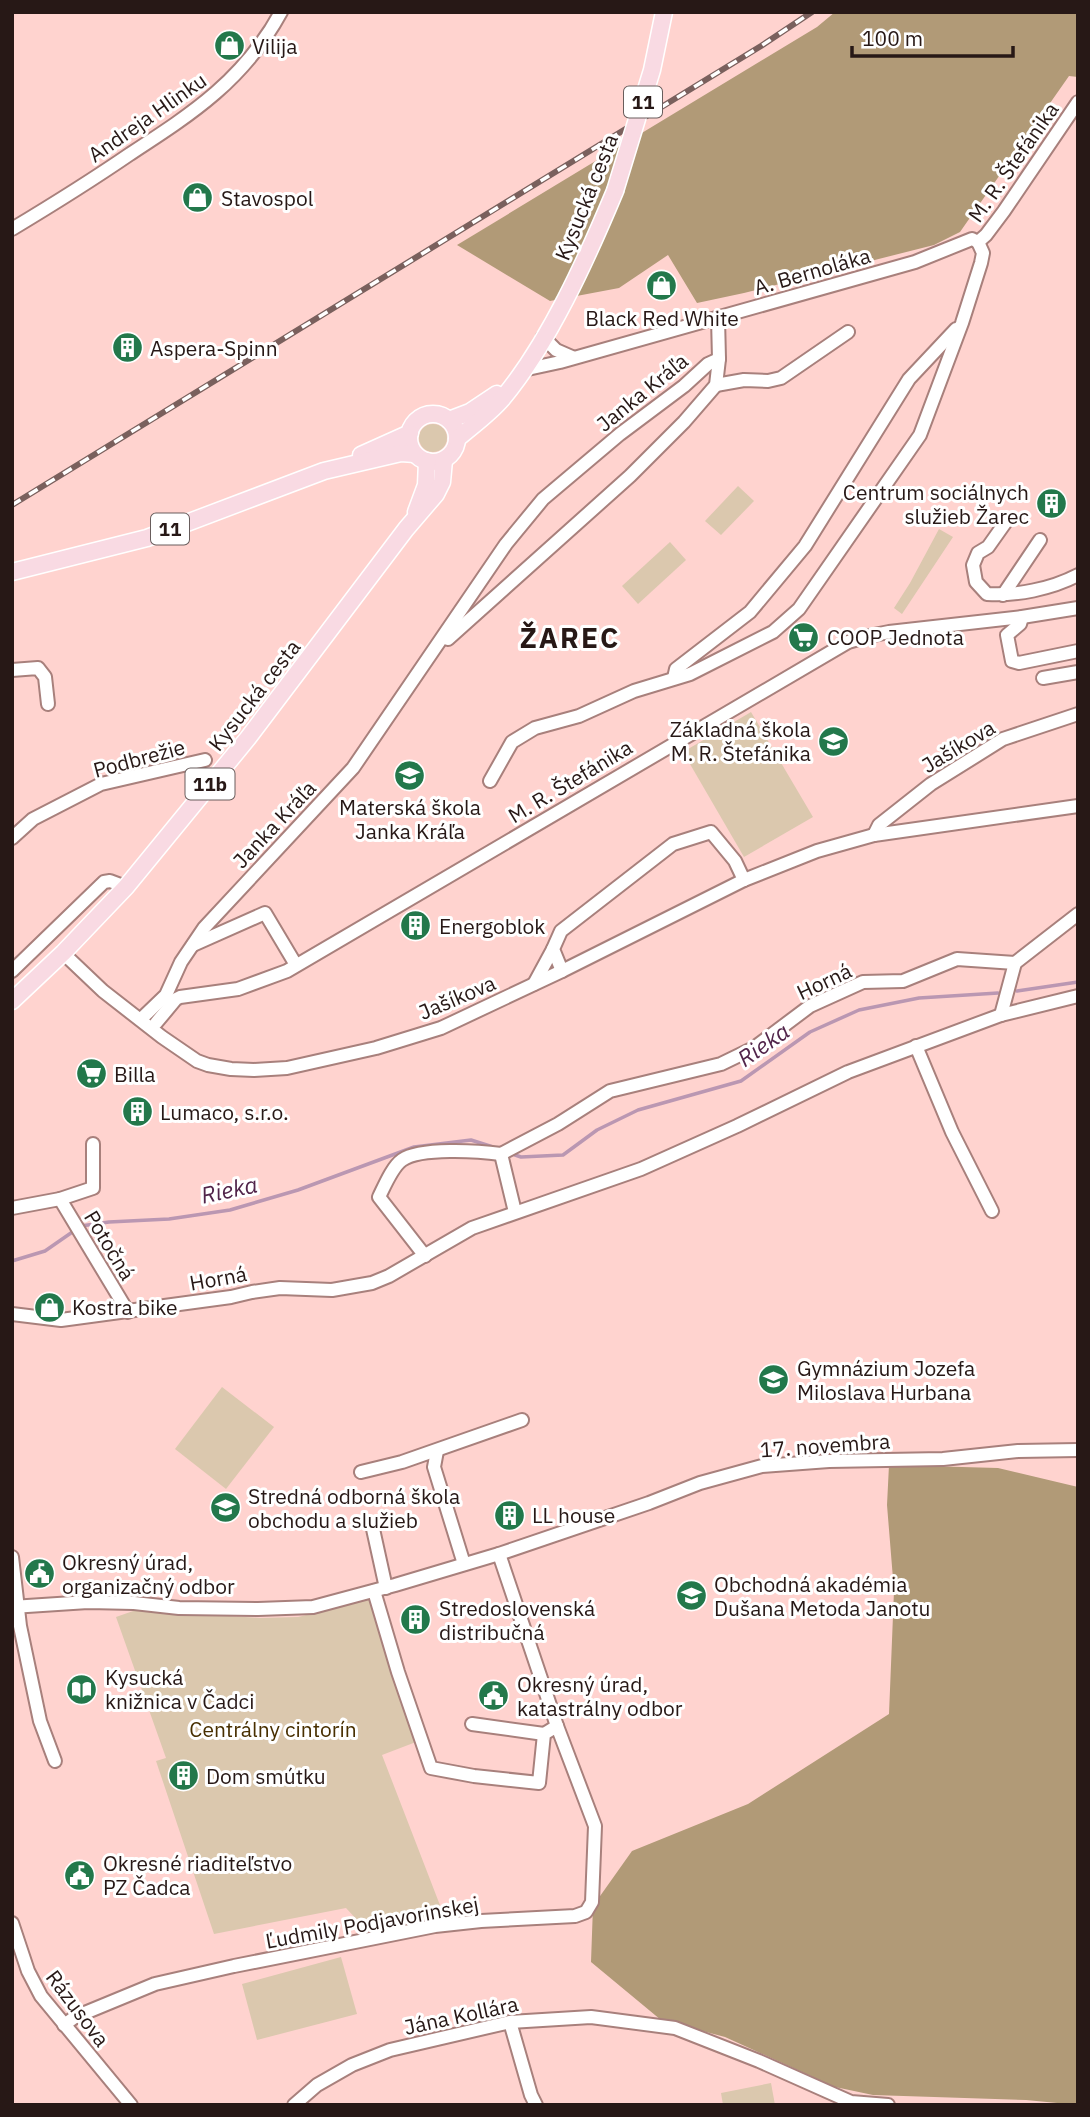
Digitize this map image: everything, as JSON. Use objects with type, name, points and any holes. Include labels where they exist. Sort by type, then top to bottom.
[{"type":"main road","name":"Kysucká cesta","points":[[12,1002],[126,887],[248,738],[406,529],[436,494],[442,482],[444,460],[453,451],[457,439],[490,411],[518,376],[583,264],[615,191],[652,70],[664,12]]},
{"type":"main road","name":"Kysucká cesta","points":[[406,529],[423,494],[421,458],[410,441],[410,433],[417,421],[429,414],[443,416],[449,420],[470,412],[518,376]]},
{"type":"main road","points":[[449,420],[457,439]]},
{"type":"main road","name":"11","points":[[12,572],[147,538],[324,471],[410,433]]},
{"type":"main road","name":"11","points":[[324,471],[401,453],[436,462],[444,460]]},
{"type":"street","name":"Andreja Hlinku","points":[[12,229],[73,192],[194,111],[244,66],[281,12]]},
{"type":"street","name":"M. R. Štefánika","points":[[978,242],[1004,211],[1078,102]]},
{"type":"street","name":"A. Bernoláka","points":[[518,376],[572,357],[915,262],[972,239],[978,242]]},
{"type":"street","points":[[490,781],[512,742],[535,728],[579,716],[634,691],[690,674],[773,632],[799,609],[920,435],[962,323],[981,263],[982,253],[978,242]]},
{"type":"street","name":"Janka Kráľa","points":[[433,652],[630,476],[684,422],[716,385],[719,359],[718,317]]},
{"type":"street","points":[[674,678],[676,669],[750,612],[805,547],[909,379],[962,323]]},
{"type":"street","points":[[716,385],[781,378],[848,332]]},
{"type":"street","points":[[543,337],[556,349],[572,357]]},
{"type":"street","name":"Janka Kráľa","points":[[141,1019],[166,995],[181,962],[204,928],[352,768],[506,544],[543,499],[708,364],[719,359]]},
{"type":"street","points":[[1005,523],[988,547],[978,553],[973,565],[976,582],[986,594],[1003,595],[1037,589],[1078,575]]},
{"type":"street","points":[[1003,595],[1040,540]]},
{"type":"street","name":"M. R. Štefánika","points":[[156,1023],[180,997],[238,989],[296,965],[848,642],[889,632],[1078,608]]},
{"type":"street","points":[[1022,617],[1020,624],[1007,635],[1012,661],[1018,663],[1078,651]]},
{"type":"street","points":[[12,670],[38,668],[45,677],[48,704]]},
{"type":"street","points":[[1042,678],[1078,672]]},
{"type":"street","name":"Jašíkova","points":[[874,835],[879,825],[931,784],[1003,739],[1078,714]]},
{"type":"street","name":"Podbrežie","points":[[12,838],[33,819],[101,784],[205,760]]},
{"type":"street","name":"Jašíkova","points":[[63,953],[103,991],[186,1055],[208,1065],[242,1070],[270,1070],[376,1048],[441,1028],[744,880],[817,850],[874,835],[1078,806]]},
{"type":"street","points":[[534,984],[561,931],[673,844],[711,832],[735,861],[744,880]]},
{"type":"street","points":[[12,971],[104,882],[110,881],[126,887]]},
{"type":"street","points":[[192,946],[265,913],[296,965]]},
{"type":"street","points":[[1001,1015],[1015,963],[1078,914]]},
{"type":"street","points":[[553,949],[562,971]]},
{"type":"street","name":"Horná","points":[[501,1154],[558,1124],[610,1091],[738,1058],[810,1006],[863,982],[903,981],[957,959],[1015,963]]},
{"type":"street","name":"Horná","points":[[12,1314],[61,1320],[279,1289],[315,1291],[372,1283],[472,1228],[641,1169],[848,1072],[1001,1015],[1078,996]]},
{"type":"street","points":[[916,1046],[952,1132],[992,1211]]},
{"type":"street","name":"Potočná","points":[[12,1208],[60,1199],[93,1188],[93,1144]]},
{"type":"street","points":[[425,1256],[379,1197],[402,1159],[424,1153],[472,1151],[501,1154],[515,1212]]},
{"type":"street","name":"Potočná","points":[[60,1199],[128,1312]]},
{"type":"street","points":[[361,1472],[437,1451],[522,1420]]},
{"type":"street","name":"17. novembra","points":[[15,1607],[107,1602],[178,1608],[313,1607],[499,1554],[700,1483],[762,1466],[829,1461],[943,1459],[1018,1451],[1078,1450]]},
{"type":"street","points":[[437,1451],[434,1467],[464,1564]]},
{"type":"street","points":[[373,1529],[380,1589],[402,1685],[431,1768],[539,1783],[544,1734]]},
{"type":"street","name":"Ľudmily Podjavorinskej","points":[[64,2025],[75,2017],[155,1984],[198,1974],[435,1926],[575,1916],[586,1912],[592,1902],[595,1826],[557,1726],[499,1554]]},
{"type":"street","points":[[12,1557],[15,1607],[40,1721],[55,1760]]},
{"type":"street","points":[[472,1724],[544,1734],[557,1726]]},
{"type":"street","name":"Rázusova","points":[[12,1923],[28,1971],[41,1996],[131,2105]]},
{"type":"street","name":"Jána Kollára","points":[[294,2105],[317,2085],[352,2064],[390,2050],[510,2022],[591,2017],[675,2028],[759,2061],[851,2104],[888,2105]]},
{"type":"street","points":[[510,2022],[531,2095],[537,2105]]},
{"type":"green space","points":[[433,424],[443,428],[447,438],[443,448],[433,452],[423,448],[419,438],[423,428]]},
{"type":"green space","points":[[738,486],[754,501],[721,535],[705,521]]},
{"type":"green space","points":[[939,529],[953,537],[902,614],[894,608]]},
{"type":"green space","points":[[670,542],[686,560],[638,604],[622,586]]},
{"type":"green space","points":[[751,712],[813,817],[744,857],[683,752]]},
{"type":"green space","points":[[222,1387],[274,1427],[226,1489],[175,1449]]},
{"type":"green space","name":"Centrálny cintorín","points":[[372,1599],[416,1742],[382,1755],[443,1913],[362,1933],[359,1922],[346,1908],[214,1934],[156,1761],[166,1758],[116,1617],[136,1610],[260,1618],[298,1617]]},
{"type":"green space","points":[[341,1957],[357,2014],[257,2040],[242,1984]]},
{"type":"green space","points":[[771,2083],[775,2105],[723,2105],[721,2093]]},
{"type":"shaded area","points":[[835,12],[1078,12],[1078,77],[1069,76],[960,232],[934,245],[697,303],[668,255],[619,288],[550,301],[457,245],[817,27]]},
{"type":"shaded area","points":[[889,1465],[998,1468],[1078,1487],[1078,2105],[1026,2100],[873,2095],[835,2087],[725,2037],[661,2020],[591,1962],[593,1906],[632,1851],[748,1804],[889,1714],[894,1591],[887,1505]]},
{"type":"waterway","name":"Rieka","points":[[1017,991],[1078,982]]},
{"type":"waterway","name":"Rieka","points":[[515,1155],[563,1155],[597,1130],[638,1110],[741,1081],[810,1032],[859,1010],[919,998],[998,993]]},
{"type":"waterway","name":"Rieka","points":[[12,1261],[45,1251],[81,1226],[169,1219],[230,1210],[298,1190],[414,1147],[471,1140],[493,1147]]},
{"type":"railway","points":[[12,505],[761,46],[812,12]]},
{"type":"place","name":"Vilija","points":[[229,46]]},
{"type":"place","name":"Stavospol","points":[[198,198]]},
{"type":"place","name":"Black Red White","points":[[662,286]]},
{"type":"place","name":"Aspera-Spinn","points":[[127,348]]},
{"type":"place","name":"Centrum sociálnych služieb Žarec","points":[[1052,504]]},
{"type":"place","name":"COOP Jednota","points":[[804,637]]},
{"type":"place","name":"Základná škola M. R. Štefánika","points":[[834,741]]},
{"type":"place","name":"Materská škola Janka Kráľa","points":[[410,775]]},
{"type":"place","name":"Energoblok","points":[[416,926]]},
{"type":"place","name":"Billa","points":[[91,1074]]},
{"type":"place","name":"Lumaco, s.r.o.","points":[[137,1112]]},
{"type":"place","name":"Kostra bike","points":[[49,1307]]},
{"type":"place","name":"Gymnázium Jozefa Miloslava Hurbana","points":[[774,1380]]},
{"type":"place","name":"Stredná odborná škola obchodu a služieb","points":[[225,1508]]},
{"type":"place","name":"LL house","points":[[509,1515]]},
{"type":"place","name":"Okresný úrad, organizačný odbor","points":[[39,1574]]},
{"type":"place","name":"Obchodná akadémia Dušana Metoda Janotu","points":[[691,1596]]},
{"type":"place","name":"Stredoslovenská distribučná","points":[[416,1620]]},
{"type":"place","name":"Kysucká knižnica v Čadci","points":[[82,1689]]},
{"type":"place","name":"Okresný úrad, katastrálny odbor","points":[[494,1696]]},
{"type":"place","name":"Dom smútku","points":[[183,1776]]},
{"type":"place","name":"Okresné riaditeľstvo PZ Čadca","points":[[80,1875]]},
{"type":"district","name":"ŽAREC","points":[[570,637]]}]
